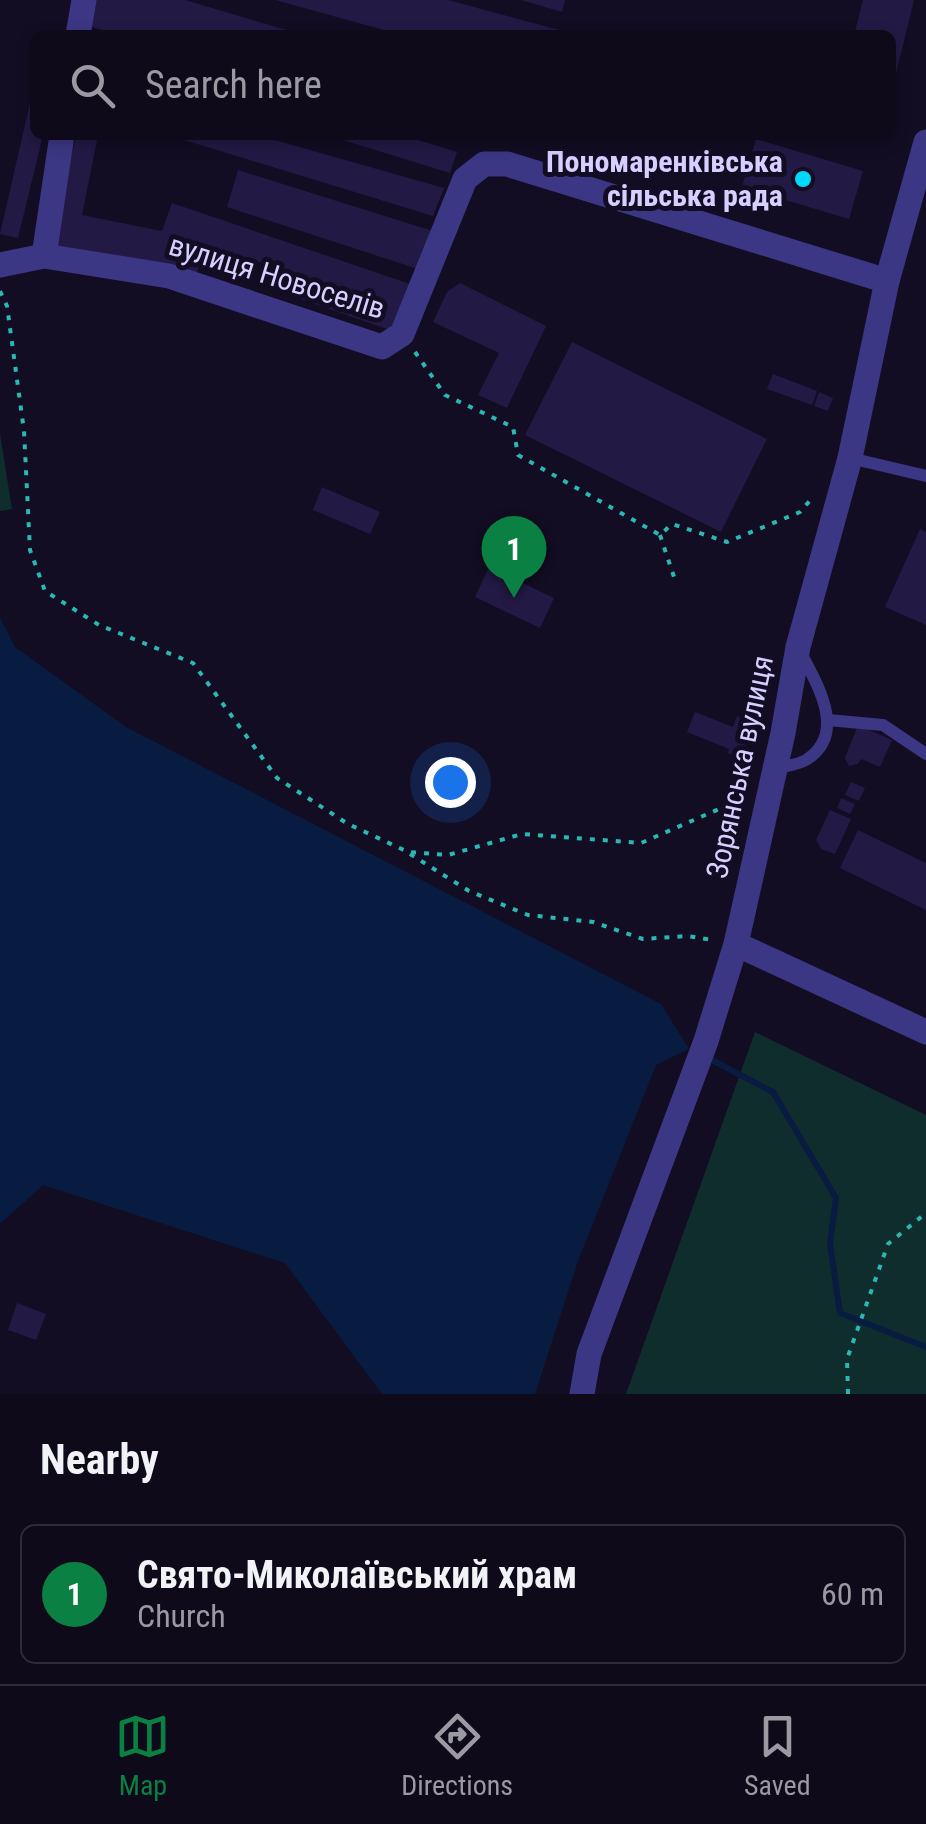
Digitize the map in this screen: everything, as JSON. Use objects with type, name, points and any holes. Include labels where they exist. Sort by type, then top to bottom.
[{"type":"street","points":[[79,30],[84,0]]},
{"type":"street","points":[[44,256],[61,140]]},
{"type":"street","name":"Зорянська вулиця","points":[[582,1394],[589,1354],[706,1041],[736,944],[798,647],[850,458],[887,280],[914,237],[926,142]]},
{"type":"street","name":"вулиця Новоселів","points":[[0,265],[44,256],[169,276],[382,348],[402,334],[465,178],[484,164],[507,164],[887,280]]},
{"type":"street","points":[[736,944],[926,1032]]},
{"type":"lane","points":[[850,458],[926,476]]},
{"type":"lane","points":[[772,778],[806,760],[821,745],[828,720],[820,691],[798,647]]},
{"type":"lane","points":[[828,720],[883,725],[926,754]]},
{"type":"path","points":[[0,291],[6,306],[24,431],[30,550],[45,591],[100,626],[193,663],[277,778],[348,824],[408,852],[469,890],[528,915],[593,922],[643,939],[687,936],[736,944]]},
{"type":"path","points":[[402,334],[445,394],[513,427],[518,455],[660,534],[675,580]]},
{"type":"path","points":[[660,534],[672,524],[727,542],[800,512],[812,498]]},
{"type":"path","points":[[408,852],[448,855],[522,834],[641,843],[772,778]]},
{"type":"path","points":[[848,1394],[847,1359],[888,1244],[926,1213]]},
{"type":"green space","points":[[0,434],[12,509],[0,511]]},
{"type":"green space","points":[[755,1032],[926,1115],[926,1394],[626,1394]]},
{"type":"water","points":[[0,618],[15,647],[126,727],[661,1004],[689,1049],[656,1065],[578,1261],[535,1394],[382,1394],[285,1263],[43,1185],[0,1224]]},
{"type":"building","points":[[91,0],[185,0],[286,30],[102,30],[84,25]]},
{"type":"building","points":[[275,0],[448,0],[559,30],[384,30]]},
{"type":"building","points":[[521,0],[565,0],[562,12]]},
{"type":"building","points":[[863,0],[914,0],[896,74],[896,30],[855,30]]},
{"type":"building","points":[[30,103],[30,140],[42,140],[18,238],[0,234]]},
{"type":"building","points":[[75,140],[97,140],[82,215],[162,231],[172,203],[410,284],[390,330],[274,290],[280,268],[203,246],[197,274],[52,246]]},
{"type":"building","points":[[184,140],[275,140],[444,188],[433,216]]},
{"type":"building","points":[[343,140],[418,140],[457,152],[450,173]]},
{"type":"building","name":"Пономаренківська сільська рада","points":[[756,140],[863,171],[849,219],[742,187]]},
{"type":"building","points":[[238,170],[436,232],[421,270],[227,207]]},
{"type":"building","points":[[460,283],[546,326],[507,408],[478,395],[499,353],[433,322],[447,292]]},
{"type":"building","points":[[572,342],[767,439],[721,532],[525,435]]},
{"type":"building","points":[[773,374],[817,391],[812,405],[767,389]]},
{"type":"building","points":[[819,392],[833,398],[828,411],[814,406]]},
{"type":"building","points":[[322,487],[380,512],[370,534],[313,510]]},
{"type":"building","points":[[920,529],[926,532],[926,625],[885,607]]},
{"type":"building","points":[[489,567],[554,598],[540,628],[475,597]]},
{"type":"building","points":[[695,712],[733,727],[737,716],[755,723],[741,759],[728,753],[729,749],[687,732]]},
{"type":"building","points":[[858,725],[892,740],[880,767],[861,759],[849,766],[845,758]]},
{"type":"building","points":[[851,782],[865,788],[859,801],[845,795]]},
{"type":"building","points":[[841,798],[855,804],[850,814],[837,808]]},
{"type":"building","points":[[830,810],[851,819],[835,854],[821,849],[816,840]]},
{"type":"building","points":[[858,830],[926,863],[926,910],[840,868]]},
{"type":"building","points":[[17,1303],[46,1314],[36,1340],[8,1330]]},
{"type":"waterway","points":[[708,1058],[773,1092],[836,1198],[830,1244],[840,1313],[926,1347]]},
{"type":"place","name":"Пономаренківська сільська рада","points":[[803,179]]},
{"type":"place","name":"Свято-Миколаївський храм","points":[[514,598]]}]
